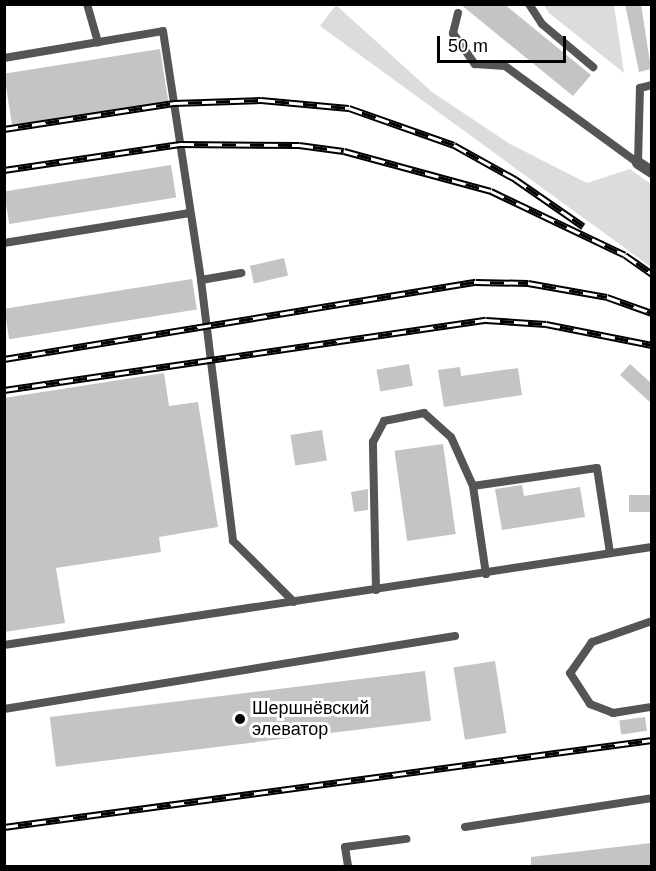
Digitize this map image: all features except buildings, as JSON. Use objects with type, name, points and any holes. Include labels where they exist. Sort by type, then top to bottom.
[{"type":"street","points":[[639,163],[651,172]]},
{"type":"lane","points":[[87,4],[98,42]]},
{"type":"lane","points":[[529,4],[542,24],[593,67]]},
{"type":"lane","points":[[458,14],[453,33],[475,64],[506,66],[639,163]]},
{"type":"lane","points":[[4,58],[163,31],[201,280],[233,542],[294,602]]},
{"type":"lane","points":[[639,163],[640,88],[651,86]]},
{"type":"lane","points":[[4,243],[190,213]]},
{"type":"lane","points":[[201,280],[242,273]]},
{"type":"lane","points":[[376,590],[373,442],[384,421],[424,413],[451,437],[473,486],[486,574]]},
{"type":"lane","points":[[473,486],[597,468],[610,553]]},
{"type":"lane","points":[[4,645],[486,574],[651,547]]},
{"type":"lane","points":[[651,621],[592,642],[570,673],[590,704],[613,713],[651,706]]},
{"type":"lane","points":[[4,709],[455,636]]},
{"type":"lane","points":[[465,827],[651,798]]},
{"type":"lane","points":[[348,867],[345,847],[406,839]]},
{"type":"shaded area","points":[[336,5],[432,92],[510,144],[587,183],[630,169],[651,184],[651,267],[320,26]]},
{"type":"shaded area","points":[[544,5],[614,5],[624,73],[549,13]]},
{"type":"railway","points":[[4,129],[174,103],[261,100],[349,108],[454,145],[515,179],[583,226]]},
{"type":"railway","points":[[4,170],[180,144],[299,145],[344,151],[491,191],[625,255],[652,274]]},
{"type":"railway","points":[[4,359],[476,282],[528,283],[607,297],[652,313]]},
{"type":"railway","points":[[4,390],[486,320],[546,324],[652,345]]},
{"type":"railway","points":[[4,827],[652,740]]},
{"type":"place","name":"Шершнёвский элеватор","points":[[240,719]]}]
